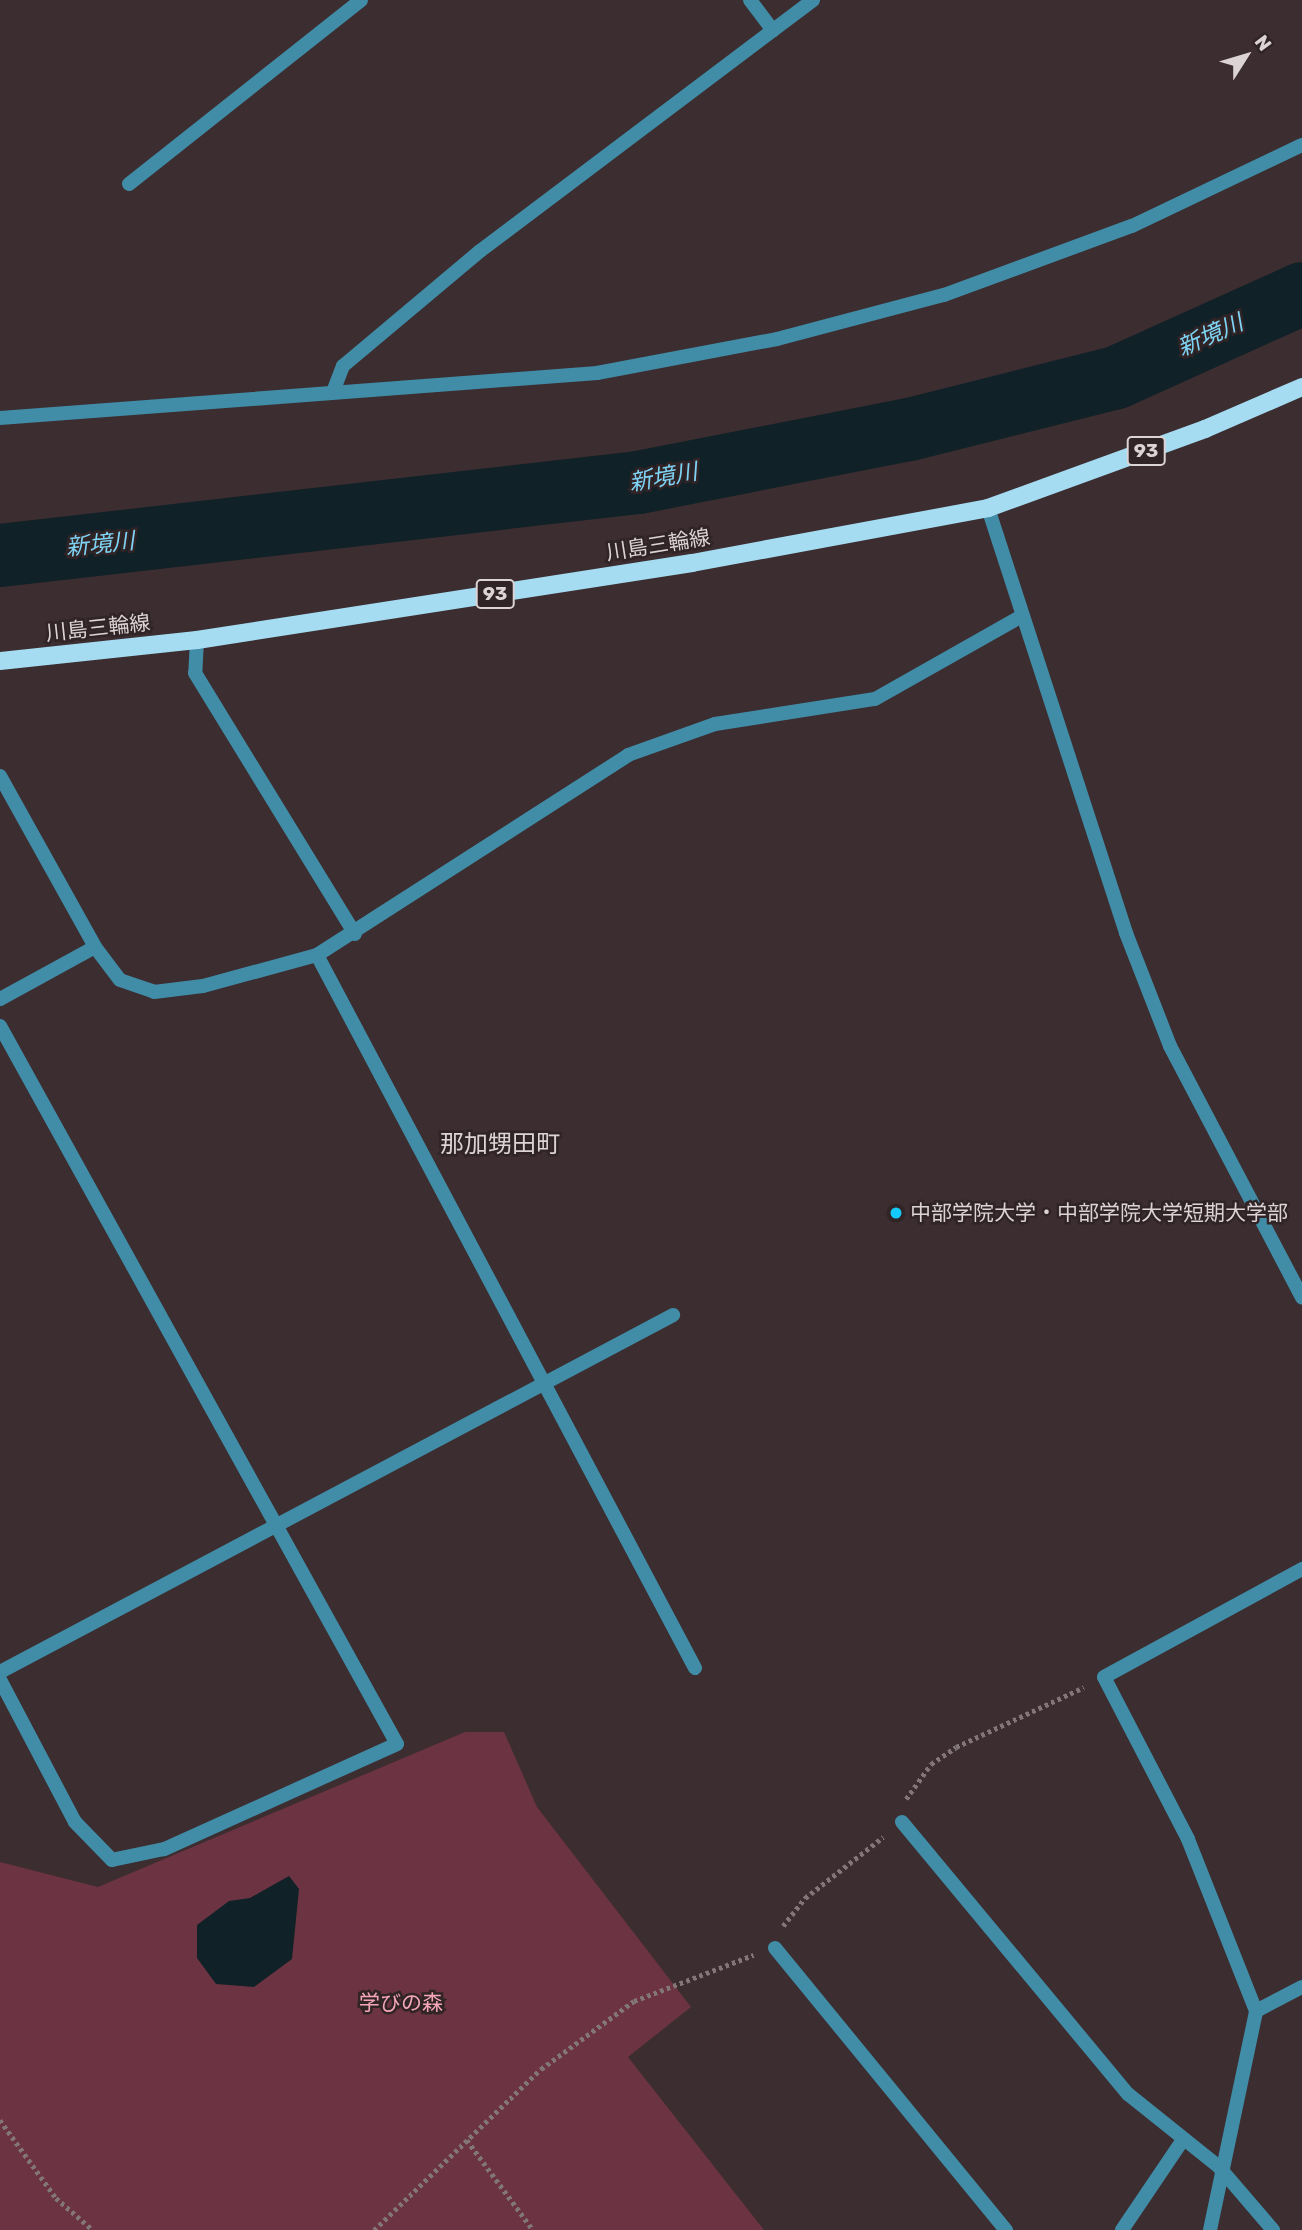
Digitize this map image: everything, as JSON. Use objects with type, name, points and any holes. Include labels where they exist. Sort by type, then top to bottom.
[{"type":"main road","name":"川島三輪線","points":[[0,661],[197,640],[692,563],[988,508],[1302,387]]},
{"type":"street","points":[[129,184],[361,0]]},
{"type":"street","points":[[750,0],[773,30]]},
{"type":"street","points":[[333,392],[344,366],[470,260],[813,0]]},
{"type":"street","points":[[0,418],[597,373],[777,339],[944,295],[1107,235],[1302,145]]},
{"type":"street","points":[[988,508],[1020,617],[1170,1046],[1302,1297]]},
{"type":"street","points":[[0,776],[95,947],[120,980],[154,992],[248,978],[317,955],[355,934],[628,755],[715,724],[875,699],[1020,617]]},
{"type":"street","points":[[197,640],[195,673],[355,934]]},
{"type":"street","points":[[0,999],[95,947]]},
{"type":"street","points":[[317,955],[695,1668]]},
{"type":"street","points":[[0,1026],[397,1744],[164,1849],[112,1860],[75,1822],[0,1680]]},
{"type":"street","points":[[0,1672],[673,1315]]},
{"type":"street","points":[[1210,2230],[1219,2166],[1250,2061],[1256,2011],[1188,1839],[1104,1677],[1302,1569]]},
{"type":"street","points":[[902,1822],[1128,2094],[1182,2141],[1219,2166],[1272,2230]]},
{"type":"street","points":[[775,1948],[1006,2230]]},
{"type":"street","points":[[1256,2011],[1302,1987]]},
{"type":"street","points":[[1122,2230],[1182,2141]]},
{"type":"path","points":[[902,1822],[908,1791],[940,1758],[1104,1677]]},
{"type":"path","points":[[374,2230],[541,2069],[614,2016]]},
{"type":"path","points":[[0,2120],[56,2198],[93,2230]]},
{"type":"path","points":[[467,2140],[533,2230]]},
{"type":"green space","name":"学びの森","points":[[465,1732],[504,1732],[537,1807],[691,2007],[628,2057],[764,2230],[0,2230],[0,1862],[98,1887]]},
{"type":"shaded area","points":[[289,1876],[299,1889],[292,1959],[254,1987],[216,1984],[197,1958],[197,1925],[229,1901],[250,1898]]},
{"type":"waterway","name":"新境川","points":[[0,555],[638,482],[909,429],[1116,377],[1302,293]]},
{"type":"place","name":"中部学院大学・中部学院大学短期大学部","points":[[896,1213]]},
{"type":"district","name":"那加甥田町","points":[[500,1145]]}]
